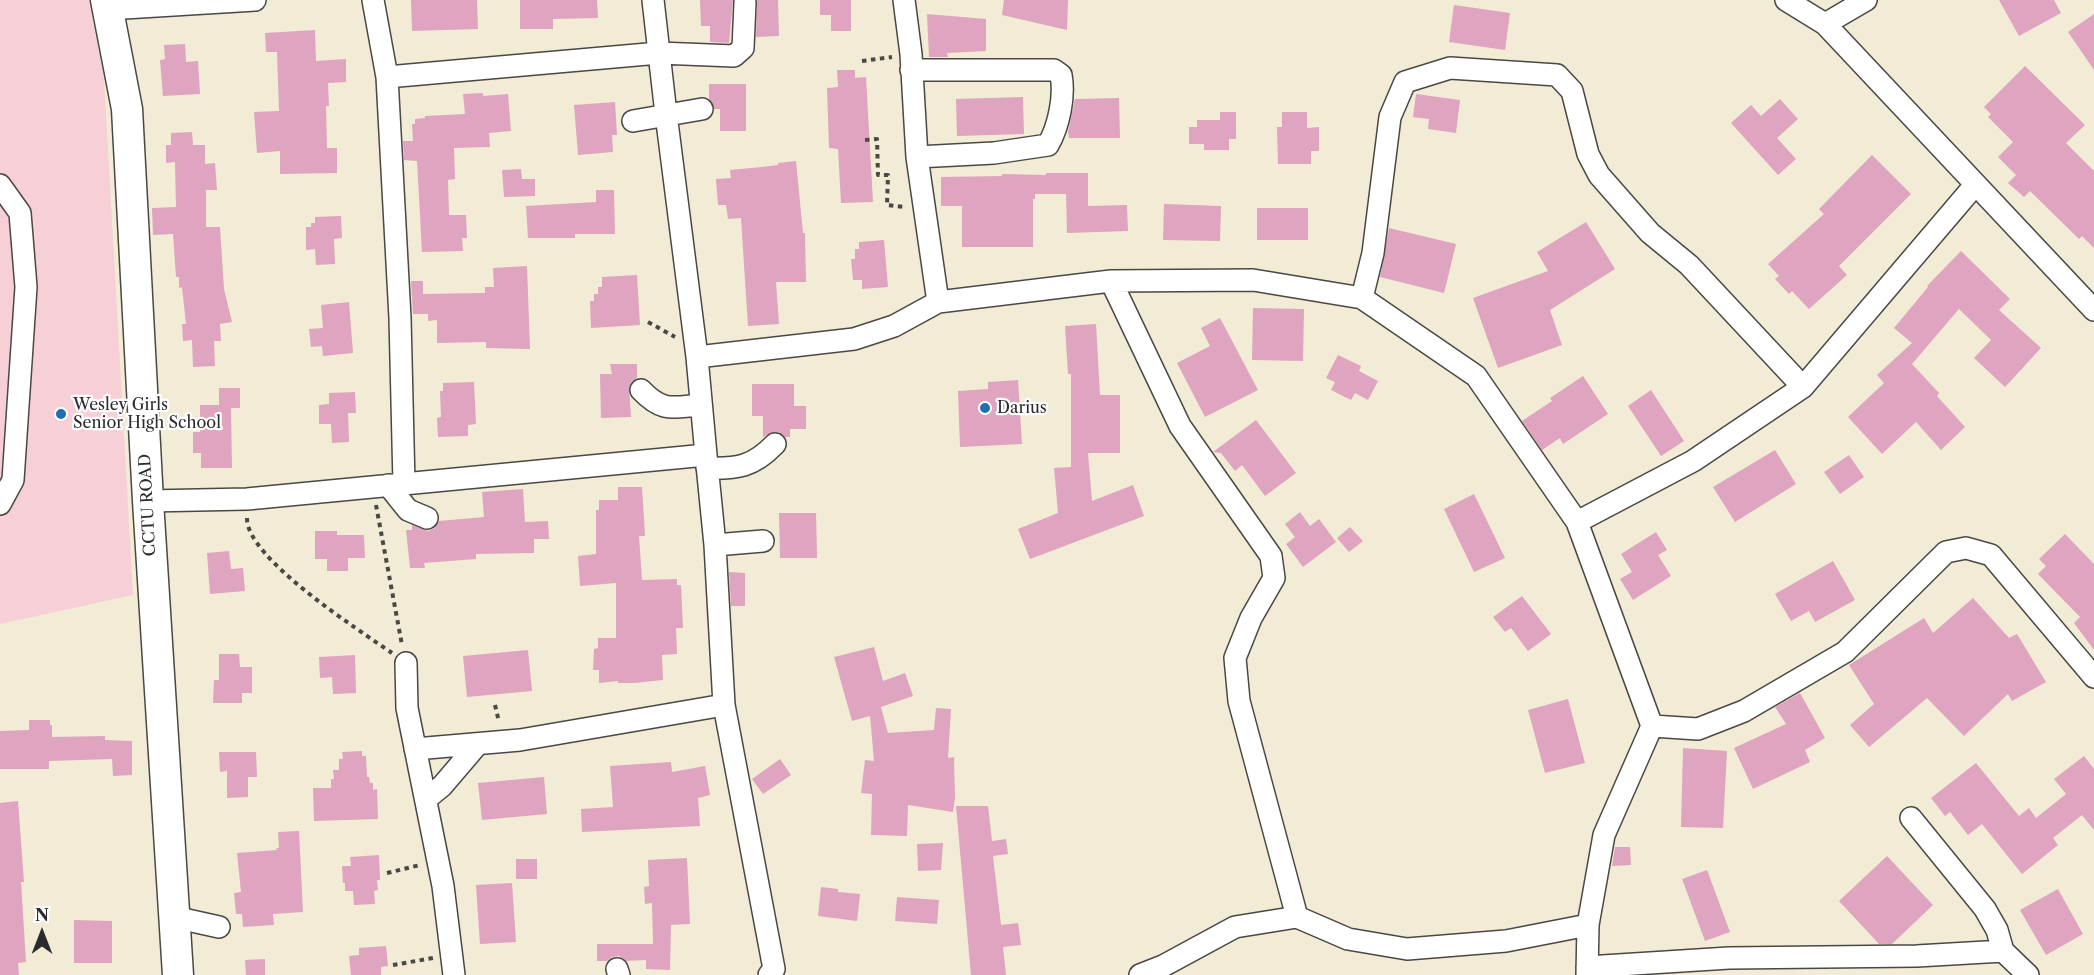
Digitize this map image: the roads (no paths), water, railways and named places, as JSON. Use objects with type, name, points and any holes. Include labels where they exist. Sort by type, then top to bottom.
[{"type":"street","points":[[107,5],[255,0]]},
{"type":"street","points":[[373,0],[387,77],[400,318],[389,485],[408,510],[427,518]]},
{"type":"street","points":[[653,0],[696,349],[715,545],[724,705],[774,973]]},
{"type":"street","points":[[904,0],[911,62],[917,157],[938,302]]},
{"type":"street","points":[[1786,0],[1825,24],[2094,310]]},
{"type":"street","points":[[1825,24],[1866,0]]},
{"type":"street","points":[[387,77],[659,53],[734,56],[743,48],[745,3]]},
{"type":"street","name":"CCTU ROAD","points":[[107,5],[127,109],[148,501],[178,975]]},
{"type":"street","points":[[911,62],[1054,70],[1061,75],[1063,86],[1054,134],[1048,145],[994,153],[917,157]]},
{"type":"street","points":[[1362,298],[1373,254],[1390,117],[1405,82],[1450,68],[1557,75],[1572,91],[1588,154],[1599,175],[1650,233],[1689,265],[1803,387]]},
{"type":"street","points":[[633,121],[702,109]]},
{"type":"street","points":[[0,185],[20,213],[26,287],[14,480],[0,504]]},
{"type":"street","points":[[1576,522],[1693,461],[1803,387],[1975,185]]},
{"type":"street","points":[[696,349],[854,339],[894,326],[938,302],[1111,281],[1253,280],[1362,298],[1476,376],[1576,522],[1652,726],[1604,835],[1588,926],[1587,971],[1729,958],[1917,956],[2002,951]]},
{"type":"street","points":[[1111,281],[1180,426],[1271,556],[1274,578],[1251,618],[1235,658],[1239,701],[1297,917]]},
{"type":"street","points":[[641,390],[663,408],[701,405]]},
{"type":"street","points":[[148,501],[247,499],[389,485],[706,461],[726,469],[747,465],[762,458],[775,444]]},
{"type":"street","points":[[715,545],[764,541]]},
{"type":"street","points":[[1652,726],[1698,729],[1744,711],[1845,652],[1946,552],[1966,548],[1991,555],[2094,677]]},
{"type":"street","points":[[406,663],[407,708],[438,861],[453,965]]},
{"type":"street","points":[[415,749],[477,745],[550,736],[724,705]]},
{"type":"street","points":[[426,799],[441,786],[477,745]]},
{"type":"street","points":[[1911,818],[1984,909],[1997,930],[2002,951],[2028,975]]},
{"type":"street","points":[[174,917],[219,927]]},
{"type":"street","points":[[1140,975],[1163,966],[1235,927],[1297,917],[1348,939],[1407,949],[1506,941],[1588,926]]},
{"type":"place","name":"Darius","points":[[985,408]]},
{"type":"place","name":"Wesley Girls Senior High School","points":[[61,414]]}]
